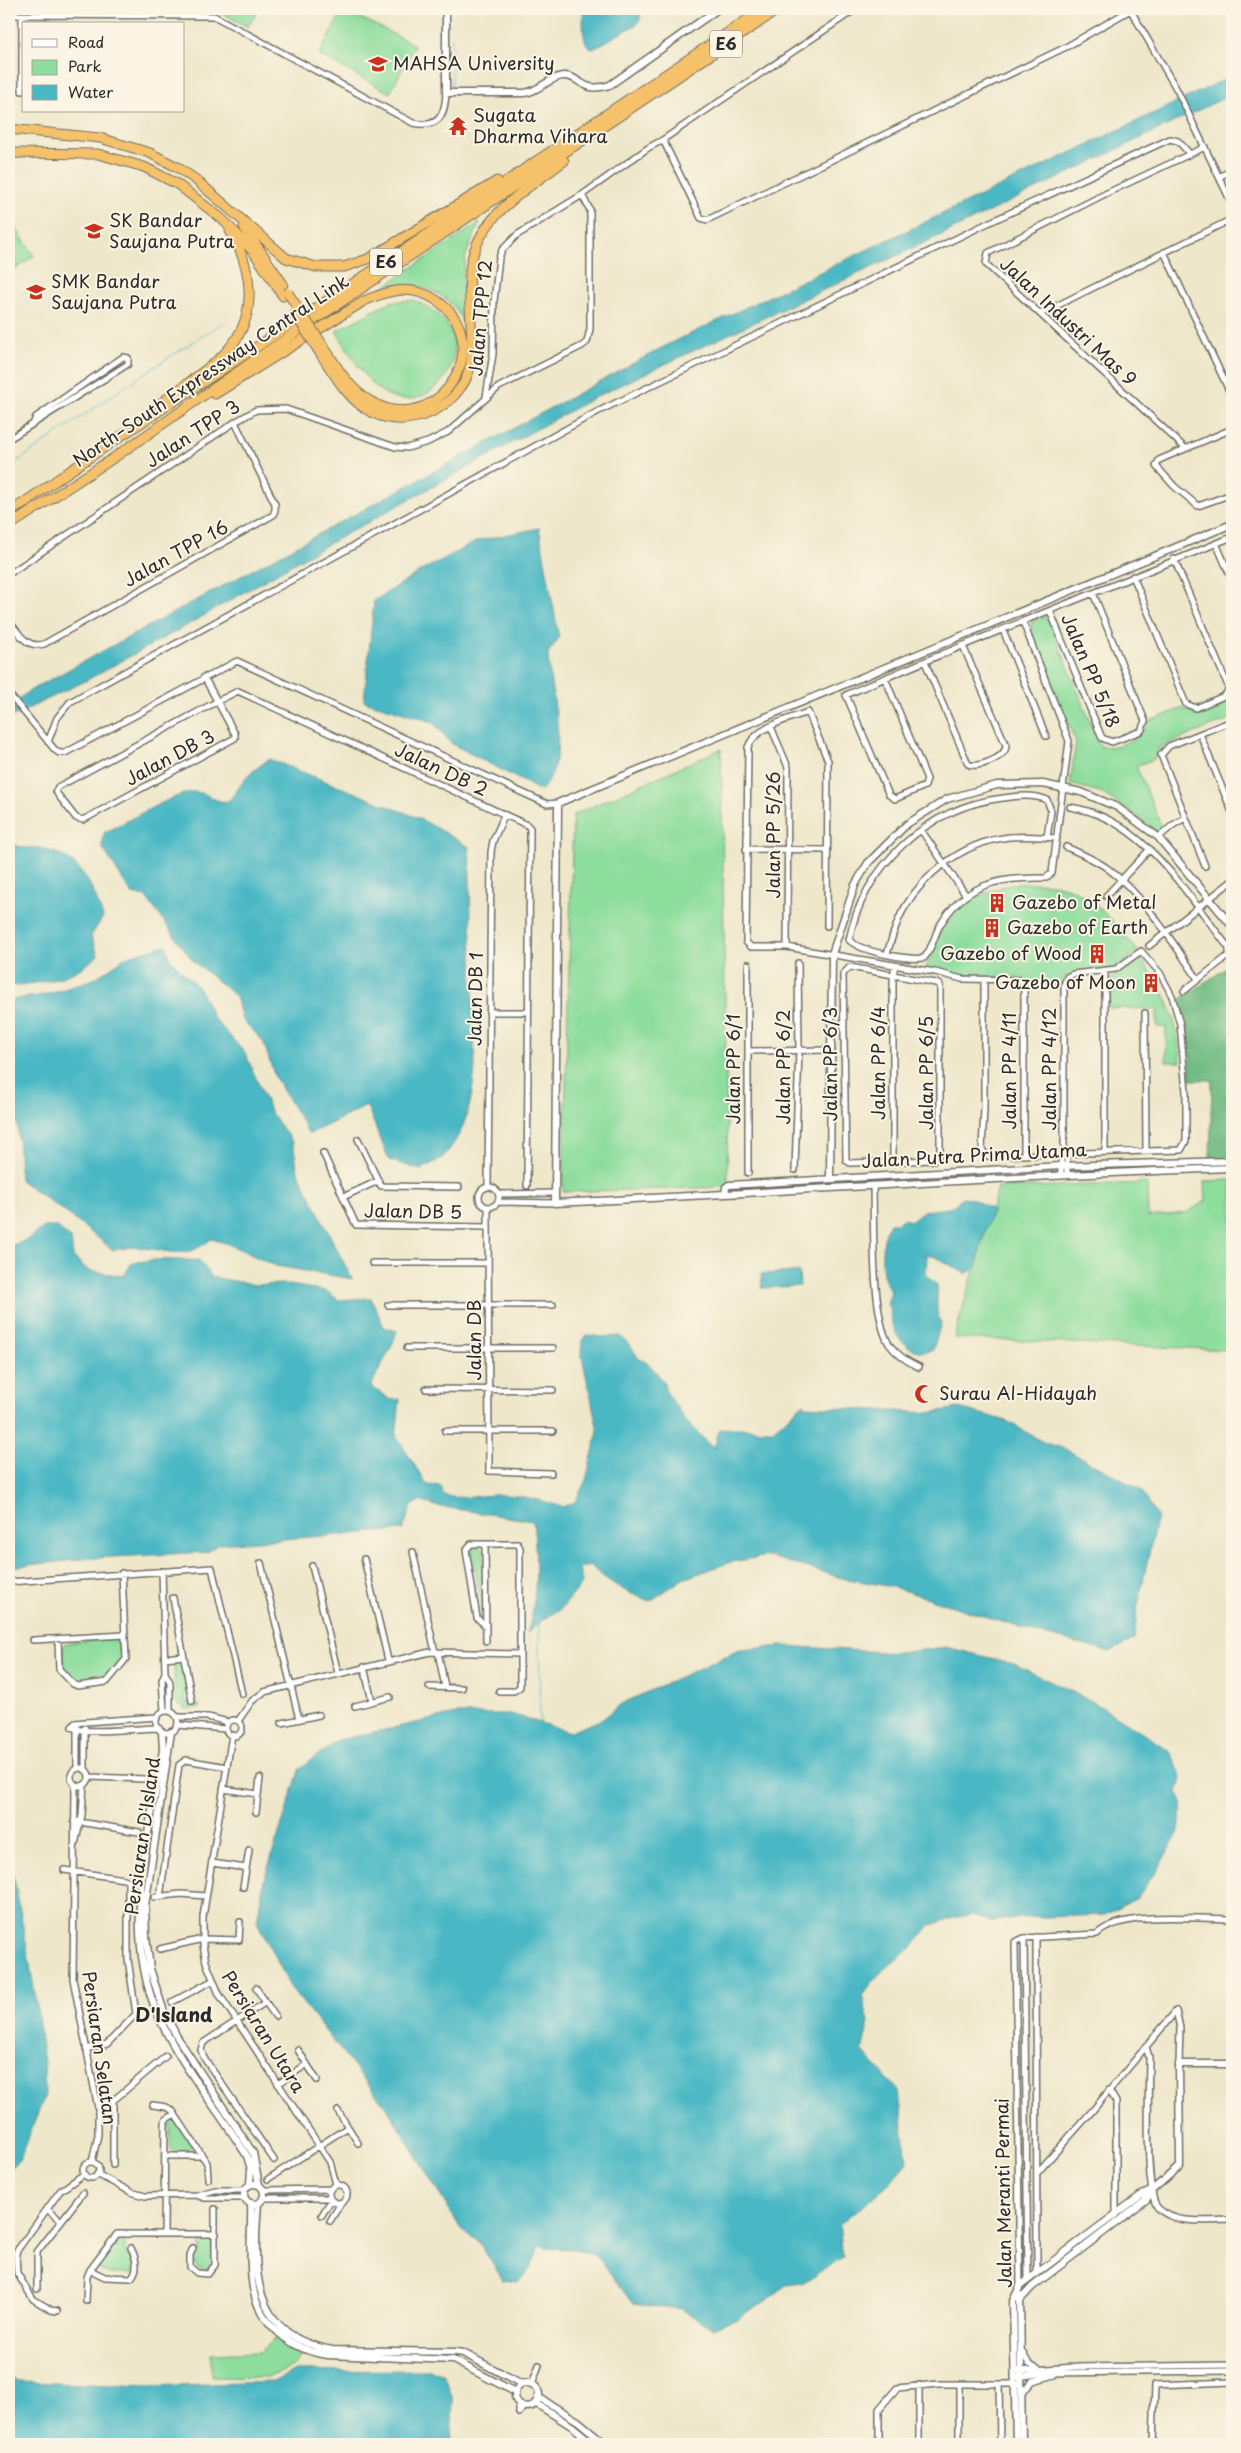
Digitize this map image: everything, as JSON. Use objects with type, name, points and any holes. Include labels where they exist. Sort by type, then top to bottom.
[{"type":"highway","name":"North–South Expressway Central Link","points":[[9,513],[109,444],[410,246],[763,9]]},
{"type":"highway","name":"North–South Expressway Central Link","points":[[9,526],[115,458],[259,357],[640,104],[779,9]]},
{"type":"highway","points":[[9,129],[100,138],[150,153],[177,167],[196,180],[274,249],[300,264],[332,268],[368,259],[418,231],[635,94]]},
{"type":"highway","points":[[235,214],[352,397],[375,414],[397,419],[423,416],[444,405],[462,387],[471,364],[470,269],[477,241],[485,227],[498,211],[640,104]]},
{"type":"highway","points":[[9,153],[98,154],[144,166],[177,184],[222,218],[253,251],[286,294]]},
{"type":"highway","points":[[109,444],[202,373],[222,356],[239,334],[248,302],[248,271],[238,244],[222,218]]},
{"type":"highway","points":[[115,458],[356,307],[389,291],[407,290],[419,292],[440,302],[450,312],[456,323],[463,346],[458,374],[447,391],[429,404],[406,410],[388,409],[370,401],[350,384],[325,355]]},
{"type":"street","points":[[9,15],[206,16],[220,18],[413,123],[429,124],[440,119],[446,105],[446,9]]},
{"type":"street","points":[[446,93],[530,93],[562,76],[569,77],[591,88],[600,88],[622,77],[718,9]]},
{"type":"street","points":[[486,396],[499,387],[587,342],[590,329],[590,210],[582,195],[648,148],[856,9]]},
{"type":"street","points":[[661,141],[664,142],[701,218],[706,220],[1066,47],[1131,9],[1177,90],[1232,204]]},
{"type":"street","points":[[22,16],[22,91]]},
{"type":"street","points":[[66,16],[66,22]]},
{"type":"street","points":[[110,16],[110,22]]},
{"type":"street","points":[[155,16],[155,22]]},
{"type":"street","points":[[48,742],[58,718],[70,702],[597,412],[980,227],[1170,139],[1178,141],[1190,154]]},
{"type":"street","name":"Jalan Industri Mas 9","points":[[1185,448],[986,264],[988,253],[1204,147]]},
{"type":"street","points":[[1219,177],[1232,170]]},
{"type":"street","name":"Jalan TPP 12","points":[[486,396],[493,354],[494,301],[498,258],[502,250],[517,235],[582,195]]},
{"type":"street","points":[[1040,314],[1232,219]]},
{"type":"street","points":[[1164,252],[1232,397]]},
{"type":"street","points":[[9,439],[112,372],[128,364],[128,358],[123,356],[36,417],[34,422]]},
{"type":"street","name":"Jalan TPP 3","points":[[9,574],[256,410],[286,409],[395,447],[407,448],[428,442],[448,432],[471,414],[486,396]]},
{"type":"street","name":"Jalan TPP 16","points":[[9,621],[28,644],[35,646],[44,644],[273,515],[276,510],[275,504],[236,422]]},
{"type":"street","points":[[1232,429],[1156,462],[1156,468],[1198,506],[1232,494]]},
{"type":"street","points":[[9,694],[48,742],[59,753],[65,753],[233,662],[242,663],[547,804],[558,803],[1232,524]]},
{"type":"street","points":[[885,678],[927,783],[925,786],[895,799],[889,795],[846,695],[885,678],[1023,622],[1050,610],[1232,536]]},
{"type":"street","points":[[1216,543],[1232,580]]},
{"type":"street","points":[[1133,576],[1186,704],[1196,708],[1224,696],[1228,692],[1228,686],[1174,559]]},
{"type":"street","name":"Jalan PP 5/18","points":[[1050,610],[1102,738],[1107,742],[1112,742],[1141,731],[1145,721],[1093,593]]},
{"type":"street","points":[[1023,622],[1069,741],[1064,788],[1050,877],[1001,880],[965,894],[940,926],[924,958],[887,954],[854,946],[849,940],[865,891],[887,859],[921,830],[964,806],[1019,796],[1040,797],[1048,800],[1051,811],[1047,837]]},
{"type":"street","points":[[1003,630],[1046,736]]},
{"type":"street","points":[[925,662],[968,764],[977,765],[1003,756],[1006,745],[964,646]]},
{"type":"street","points":[[204,678],[218,701]]},
{"type":"street","name":"Jalan DB 2","points":[[79,820],[58,795],[56,791],[58,786],[233,692],[244,693],[504,816],[527,825],[531,834],[527,1186]]},
{"type":"street","name":"Jalan DB 3","points":[[79,820],[83,820],[232,741],[235,734],[218,701]]},
{"type":"street","points":[[827,926],[828,761],[808,712],[771,727],[753,738],[748,747],[746,942],[751,947],[788,947],[895,965],[962,979],[984,980],[984,1108],[982,1150],[988,1156],[1146,1151],[1145,1013]]},
{"type":"street","points":[[1205,866],[1161,759],[1165,748],[1232,721]]},
{"type":"street","name":"Jalan PP 5/26","points":[[771,727],[786,758],[788,767],[788,947]]},
{"type":"street","points":[[1200,734],[1232,812]]},
{"type":"street","points":[[830,1178],[832,954],[855,885],[868,863],[907,824],[947,799],[997,785],[1043,784],[1102,799],[1141,822],[1159,837],[1232,926]]},
{"type":"street","points":[[498,1202],[499,1194],[495,1188],[488,1186],[482,1189],[479,1198],[482,1204],[488,1207],[498,1202],[555,1203],[558,803]]},
{"type":"street","points":[[1070,807],[1094,812],[1106,818],[1150,849],[1166,865],[1229,948],[1229,955],[1184,990]]},
{"type":"street","name":"Jalan DB 1","points":[[488,1186],[492,845],[504,816]]},
{"type":"street","points":[[1159,837],[1185,818]]},
{"type":"street","points":[[921,830],[965,894]]},
{"type":"street","points":[[887,954],[904,907],[917,890],[953,856],[974,846],[1001,838],[1057,838]]},
{"type":"street","points":[[1066,847],[1093,859],[1122,881],[1166,932],[1198,979]]},
{"type":"street","points":[[746,849],[827,850]]},
{"type":"street","points":[[1106,896],[1150,849]]},
{"type":"street","points":[[1149,946],[1232,881]]},
{"type":"street","name":"Jalan PP 4/12","points":[[1064,1174],[1064,985],[1067,977],[1073,974],[1104,971],[1127,963],[1142,951],[1160,973],[1172,996],[1180,1024],[1186,1092],[1186,1141],[1181,1150],[1146,1151]]},
{"type":"street","name":"Jalan PP 6/2","points":[[796,1170],[799,1050],[798,963]]},
{"type":"street","name":"Jalan PP 6/1","points":[[748,964],[748,1173]]},
{"type":"street","name":"Jalan PP 6/4","points":[[893,1161],[893,976],[895,965]]},
{"type":"street","name":"Jalan PP 6/3","points":[[893,976],[850,966],[844,974],[845,1155],[850,1162],[893,1161]]},
{"type":"street","points":[[1104,971],[1105,1152]]},
{"type":"street","name":"Jalan PP 6/5","points":[[893,976],[936,982],[941,990],[938,1157],[934,1160],[893,1161]]},
{"type":"street","name":"Jalan PP 4/11","points":[[984,980],[1021,980],[1024,986],[1024,1155]]},
{"type":"street","points":[[489,1012],[528,1012]]},
{"type":"street","points":[[748,1051],[832,1050]]},
{"type":"street","points":[[358,1139],[381,1186],[459,1187]]},
{"type":"street","name":"Jalan DB 5","points":[[323,1153],[356,1225],[488,1227]]},
{"type":"street","name":"Jalan Putra Prima Utama","points":[[725,1194],[726,1187],[729,1185],[830,1178],[1064,1166],[1232,1161]]},
{"type":"street","name":"Jalan Putra Prima Utama","points":[[555,1203],[1064,1174],[1232,1168]]},
{"type":"street","points":[[343,1197],[378,1181]]},
{"type":"street","points":[[873,1185],[879,1316],[889,1344],[904,1359],[919,1367]]},
{"type":"street","points":[[499,1194],[555,1193]]},
{"type":"street","name":"Jalan DB","points":[[488,1207],[488,1431],[490,1472],[551,1472]]},
{"type":"street","points":[[372,1263],[488,1264]]},
{"type":"street","points":[[388,1305],[553,1305]]},
{"type":"street","points":[[407,1348],[553,1348]]},
{"type":"street","points":[[426,1389],[553,1390]]},
{"type":"street","points":[[445,1431],[553,1431]]},
{"type":"street","points":[[486,1544],[486,1642]]},
{"type":"street","points":[[486,1626],[477,1618],[466,1552],[470,1545],[520,1546],[520,1687],[514,1691],[499,1691]]},
{"type":"street","points":[[412,1552],[445,1687]]},
{"type":"street","points":[[364,1559],[388,1660]]},
{"type":"street","points":[[261,1562],[300,1719]]},
{"type":"street","points":[[312,1566],[338,1673]]},
{"type":"street","points":[[9,1582],[210,1568],[214,1570],[242,1694]]},
{"type":"street","points":[[162,1571],[165,1673],[162,1680],[167,1711],[177,1717],[208,1717],[228,1722],[238,1721]]},
{"type":"street","points":[[58,1640],[60,1673],[73,1684],[104,1684],[125,1661],[122,1573]]},
{"type":"street","points":[[173,1598],[192,1701]]},
{"type":"street","points":[[32,1640],[125,1635]]},
{"type":"street","points":[[238,1721],[247,1707],[259,1695],[388,1660],[436,1652],[520,1654]]},
{"type":"street","points":[[165,1658],[184,1656]]},
{"type":"street","points":[[364,1667],[372,1701]]},
{"type":"street","points":[[429,1687],[462,1688]]},
{"type":"street","points":[[355,1706],[390,1697]]},
{"type":"street","points":[[74,1847],[75,1786],[71,1776],[77,1769],[77,1723],[157,1717],[167,1711]]},
{"type":"street","points":[[282,1723],[319,1715]]},
{"type":"street","points":[[157,1717],[161,1730]]},
{"type":"street","points":[[77,1730],[161,1730],[172,1732],[178,1725],[177,1717]]},
{"type":"street","points":[[178,1725],[226,1728],[232,1735],[237,1735],[241,1731],[238,1721]]},
{"type":"street","points":[[85,1722],[85,1770],[89,1777]]},
{"type":"street","points":[[226,1728],[228,1722]]},
{"type":"street","name":"Persiaran D'Island","points":[[161,1730],[163,1750],[140,1906],[139,1937],[144,1970],[158,2014],[171,2040],[247,2156],[251,2169],[250,2184]]},
{"type":"street","name":"Persiaran D'Island","points":[[172,1732],[146,1906],[146,1936],[150,1969],[164,2012],[177,2037],[253,2154],[261,2188],[257,2200]]},
{"type":"street","name":"Persiaran Utara","points":[[232,1735],[206,1896],[203,1940],[206,1962],[212,1981],[237,2022],[330,2162],[336,2184]]},
{"type":"street","points":[[206,1896],[181,1894],[158,1897],[179,1765],[186,1760],[227,1767]]},
{"type":"street","points":[[77,1769],[85,1770]]},
{"type":"street","points":[[89,1777],[146,1779]]},
{"type":"street","points":[[74,1847],[81,1822],[84,1785],[89,1777]]},
{"type":"street","points":[[256,1812],[260,1778]]},
{"type":"street","points":[[75,1786],[84,1785]]},
{"type":"street","points":[[223,1789],[258,1794]]},
{"type":"street","points":[[74,1821],[140,1832]]},
{"type":"street","name":"Persiaran Selatan","points":[[74,1847],[73,1980],[97,2102],[98,2134],[92,2162]]},
{"type":"street","points":[[243,1887],[249,1850]]},
{"type":"street","points":[[212,1863],[246,1868]]},
{"type":"street","points":[[64,1870],[124,1879],[128,1882],[126,1930],[128,1959],[137,2010],[135,2017],[107,2044],[86,2049]]},
{"type":"street","points":[[1024,1938],[1097,1934],[1103,1928],[1122,1922],[1158,1918],[1232,1919]]},
{"type":"street","points":[[160,1949],[203,1940],[239,1940],[240,1922]]},
{"type":"street","points":[[1036,1937],[1038,2274]]},
{"type":"street","name":"Jalan Meranti Permai","points":[[1022,2444],[1022,2393],[1018,2377],[1021,2349],[1021,2299],[1015,1942],[1024,1938],[1028,2280]]},
{"type":"street","points":[[172,2002],[212,1981]]},
{"type":"street","points":[[256,1988],[275,2016]]},
{"type":"street","points":[[266,2002],[203,2043],[201,2050],[204,2058],[274,2160]]},
{"type":"street","points":[[1016,2444],[1018,2377],[1013,2301],[1020,2286],[1140,2196],[1151,2191],[1180,2166],[1180,2028],[1176,2010],[1037,2173]]},
{"type":"street","points":[[1146,2047],[1149,2057],[1151,2191],[1153,2202],[1160,2210],[1178,2219],[1232,2220]]},
{"type":"street","points":[[298,2050],[317,2080]]},
{"type":"street","points":[[97,2102],[113,2100],[166,2056]]},
{"type":"street","points":[[278,2084],[307,2064]]},
{"type":"street","points":[[1179,2064],[1232,2064]]},
{"type":"street","points":[[1109,2090],[1116,2102],[1116,2214]]},
{"type":"street","points":[[113,2100],[113,2165]]},
{"type":"street","points":[[153,2105],[170,2108],[175,2114],[208,2166],[208,2179]]},
{"type":"street","points":[[338,2111],[358,2143]]},
{"type":"street","points":[[164,2234],[165,2122],[166,2119],[175,2114]]},
{"type":"street","points":[[268,2179],[348,2126]]},
{"type":"street","points":[[188,2156],[195,2145]]},
{"type":"street","points":[[166,2156],[202,2156]]},
{"type":"street","points":[[84,2174],[84,2166],[92,2162],[98,2167],[97,2174]]},
{"type":"street","points":[[84,2174],[90,2178],[97,2174]]},
{"type":"street","points":[[58,2311],[51,2310],[33,2299],[16,2270],[17,2248],[60,2191],[84,2174]]},
{"type":"street","points":[[97,2174],[137,2195],[196,2195],[214,2190],[244,2190],[257,2200]]},
{"type":"street","points":[[244,2190],[250,2184],[261,2188],[330,2189],[336,2184],[342,2185],[348,2192],[330,2221]]},
{"type":"street","points":[[322,2215],[331,2199],[330,2189]]},
{"type":"street","points":[[1021,2299],[1032,2287],[1147,2199],[1151,2191]]},
{"type":"street","points":[[37,2289],[37,2252],[83,2193]]},
{"type":"street","points":[[196,2195],[204,2198],[257,2200],[331,2199],[341,2203]]},
{"type":"street","points":[[257,2200],[254,2250],[259,2291],[277,2327],[298,2347],[312,2353],[327,2355],[444,2359],[465,2366],[515,2392],[521,2405],[537,2400],[578,2421],[597,2442],[606,2444]]},
{"type":"street","points":[[47,2209],[60,2221]]},
{"type":"street","points":[[193,2248],[190,2256],[190,2267],[197,2273],[208,2274],[215,2265],[215,2209]]},
{"type":"street","points":[[86,2301],[87,2277],[90,2270],[117,2234],[216,2234]]},
{"type":"street","points":[[90,2270],[105,2277],[131,2278],[135,2273],[136,2266],[136,2257],[131,2248]]},
{"type":"street","points":[[277,2327],[301,2342],[314,2347],[354,2351],[463,2353],[522,2384],[532,2384]]},
{"type":"street","points":[[1021,2349],[1029,2364],[1039,2368]]},
{"type":"street","points":[[532,2384],[539,2365]]},
{"type":"street","points":[[879,2444],[879,2409],[897,2388],[918,2385],[999,2384],[1039,2368],[1232,2365]]},
{"type":"street","points":[[1018,2377],[1063,2373],[1232,2371]]},
{"type":"street","points":[[1022,2393],[1033,2381],[1063,2373]]},
{"type":"street","points":[[1153,2444],[1155,2385],[1232,2382]]},
{"type":"street","points":[[515,2392],[522,2384]]},
{"type":"street","points":[[532,2384],[537,2390],[537,2400]]},
{"type":"street","points":[[959,2384],[959,2444]]},
{"type":"street","points":[[999,2384],[1000,2444]]},
{"type":"street","points":[[918,2385],[919,2444]]},
{"type":"green space","points":[[214,9],[259,9],[248,27]]},
{"type":"green space","points":[[343,9],[415,45],[390,93],[319,55]]},
{"type":"green space","points":[[9,217],[34,256],[9,274]]},
{"type":"green space","points":[[480,222],[466,255],[463,275],[467,335],[459,315],[443,297],[424,289],[413,287],[380,289]]},
{"type":"green space","points":[[414,300],[442,318],[453,337],[454,352],[451,367],[431,391],[417,398],[402,399],[386,394],[370,382],[336,331],[390,302]]},
{"type":"green space","points":[[1044,617],[1049,620],[1100,746],[1121,745],[1128,742],[1140,733],[1147,722],[1182,708],[1193,712],[1227,699],[1232,688],[1232,718],[1160,747],[1154,759],[1136,766],[1162,827],[1157,832],[1127,809],[1100,792],[1070,784],[1076,742],[1030,633],[1032,621]]},
{"type":"green space","points":[[721,749],[728,1187],[563,1192],[573,815]]},
{"type":"green space","points":[[1009,884],[1052,884],[1078,892],[1100,909],[1138,951],[1116,968],[1065,977],[1060,986],[1025,986],[1019,978],[970,978],[925,969],[941,931],[964,902]]},
{"type":"green space","points":[[1140,958],[1158,983],[1170,1007],[1177,1032],[1181,1062],[1166,1062],[1166,1027],[1157,1027],[1157,1009],[1109,1008],[1108,981]]},
{"type":"green space","points":[[1232,964],[1232,1159],[1210,1160],[1212,1080],[1190,1080],[1189,1039],[1178,1001]]},
{"type":"green space","points":[[1232,1180],[1232,1350],[954,1338],[998,1188],[1147,1183],[1148,1217],[1186,1213],[1206,1201],[1205,1181]]},
{"type":"green space","points":[[480,1546],[484,1550],[483,1610],[471,1550],[473,1547]]},
{"type":"green space","points":[[118,1638],[122,1641],[123,1658],[104,1680],[79,1682],[64,1669],[63,1646],[66,1643]]},
{"type":"green space","points":[[178,1661],[182,1663],[187,1688],[184,1698],[187,1703],[199,1705],[200,1708],[185,1709],[175,1701],[174,1666]]},
{"type":"green space","points":[[174,2119],[192,2145],[189,2152],[174,2152],[171,2149],[169,2121]]},
{"type":"green space","points":[[125,2237],[125,2251],[133,2260],[132,2274],[110,2274],[99,2270],[98,2264],[117,2239]]},
{"type":"green space","points":[[201,2238],[207,2238],[213,2249],[211,2263],[207,2270],[203,2271],[194,2265],[195,2257],[200,2251]]},
{"type":"green space","points":[[277,2338],[286,2346],[302,2353],[295,2366],[268,2378],[211,2377],[211,2354],[260,2352]]},
{"type":"water","points":[[583,9],[640,9],[640,20],[637,24],[593,49],[586,43],[584,37]]},
{"type":"water","points":[[1232,76],[1232,94],[939,236],[597,396],[303,558],[193,622],[85,681],[9,718],[9,706],[31,690],[669,344]]},
{"type":"water","points":[[539,528],[559,638],[548,653],[556,712],[557,756],[552,774],[541,791],[452,744],[433,722],[364,701],[374,601],[421,571],[477,541]]},
{"type":"water","points":[[269,759],[421,819],[469,847],[475,1067],[472,1091],[463,1125],[452,1146],[442,1158],[421,1170],[389,1160],[367,1106],[309,1134],[275,1077],[263,1041],[242,1020],[236,996],[193,961],[146,897],[132,894],[102,847],[104,833],[177,796],[196,792],[216,800],[229,801],[249,774]]},
{"type":"water","points":[[9,842],[22,847],[53,852],[64,857],[82,872],[88,881],[103,917],[91,936],[98,955],[88,964],[56,979],[9,986]]},
{"type":"water","points":[[166,945],[170,959],[199,988],[213,1017],[245,1053],[271,1113],[293,1143],[298,1172],[352,1279],[276,1266],[226,1243],[211,1239],[202,1246],[184,1252],[136,1247],[113,1250],[68,1214],[20,1180],[18,1128],[9,1104],[9,1004],[12,1000],[49,994],[94,979],[128,956]]},
{"type":"water","points":[[963,1198],[972,1199],[993,1210],[981,1242],[977,1267],[966,1274],[936,1257],[927,1255],[926,1274],[937,1285],[937,1312],[941,1323],[933,1350],[926,1352],[913,1349],[902,1341],[894,1330],[892,1323],[887,1304],[891,1292],[882,1267],[884,1239],[890,1223],[897,1223],[903,1219],[912,1221],[924,1211],[950,1208]]},
{"type":"water","points":[[44,1227],[57,1227],[71,1239],[73,1257],[89,1271],[124,1276],[131,1264],[139,1262],[199,1260],[212,1277],[256,1285],[283,1284],[326,1291],[339,1300],[371,1298],[384,1327],[397,1331],[392,1346],[371,1387],[391,1400],[400,1399],[396,1436],[427,1485],[441,1486],[443,1495],[462,1497],[512,1495],[563,1507],[575,1502],[586,1480],[598,1431],[581,1352],[582,1342],[587,1335],[603,1337],[620,1336],[630,1345],[639,1359],[648,1363],[656,1372],[685,1420],[714,1449],[719,1430],[730,1428],[773,1430],[804,1403],[805,1406],[929,1413],[959,1408],[1007,1421],[1043,1442],[1065,1449],[1141,1490],[1157,1516],[1137,1609],[1134,1639],[1110,1652],[1037,1633],[893,1587],[842,1578],[767,1556],[731,1562],[683,1579],[650,1601],[618,1586],[590,1565],[579,1568],[582,1584],[562,1608],[545,1618],[527,1633],[531,1620],[536,1578],[533,1521],[436,1506],[419,1501],[411,1507],[403,1530],[218,1544],[207,1552],[95,1558],[9,1567],[9,1246],[27,1240]]},
{"type":"water","points":[[799,1272],[800,1286],[762,1288],[761,1274]]},
{"type":"water","points":[[783,1646],[898,1653],[946,1647],[1014,1664],[1095,1703],[1170,1751],[1182,1777],[1177,1792],[1182,1803],[1179,1832],[1157,1870],[1137,1898],[1105,1915],[1014,1918],[991,1922],[974,1915],[956,1917],[930,1925],[913,1946],[878,1975],[862,1996],[869,2022],[862,2051],[899,2091],[907,2162],[886,2187],[839,2225],[843,2257],[802,2283],[786,2285],[769,2299],[737,2318],[712,2328],[681,2309],[633,2304],[597,2256],[575,2249],[548,2248],[539,2244],[532,2265],[518,2282],[503,2280],[478,2241],[462,2231],[387,2108],[291,1988],[257,1922],[264,1880],[300,1768],[339,1740],[456,1714],[511,1714],[570,1732],[603,1719],[621,1704],[739,1650]]},
{"type":"water","points":[[9,1849],[36,1999],[44,2064],[45,2095],[20,2159],[9,2169]]},
{"type":"water","points":[[429,2370],[443,2373],[453,2400],[451,2444],[9,2444],[9,2377],[18,2382],[150,2386],[273,2382],[295,2371]]},
{"type":"waterway","points":[[452,38],[452,87],[455,90]]},
{"type":"waterway","points":[[531,88],[576,62]]},
{"type":"waterway","points":[[9,467],[148,371],[224,322]]},
{"type":"waterway","points":[[539,1623],[540,1723]]},
{"type":"place","name":"MAHSA University","points":[[378,64]]},
{"type":"place","name":"Sugata Dharma Vihara","points":[[458,126]]},
{"type":"place","name":"SK Bandar Saujana Putra","points":[[94,231]]},
{"type":"place","name":"SMK Bandar Saujana Putra","points":[[36,292]]},
{"type":"place","name":"Gazebo of Metal","points":[[997,903]]},
{"type":"place","name":"Gazebo of Earth","points":[[992,928]]},
{"type":"place","name":"Gazebo of Wood","points":[[1097,954]]},
{"type":"place","name":"Gazebo of Moon","points":[[1151,983]]},
{"type":"place","name":"Surau Al-Hidayah","points":[[924,1394]]},
{"type":"district","name":"D'Island","points":[[174,2015]]}]
